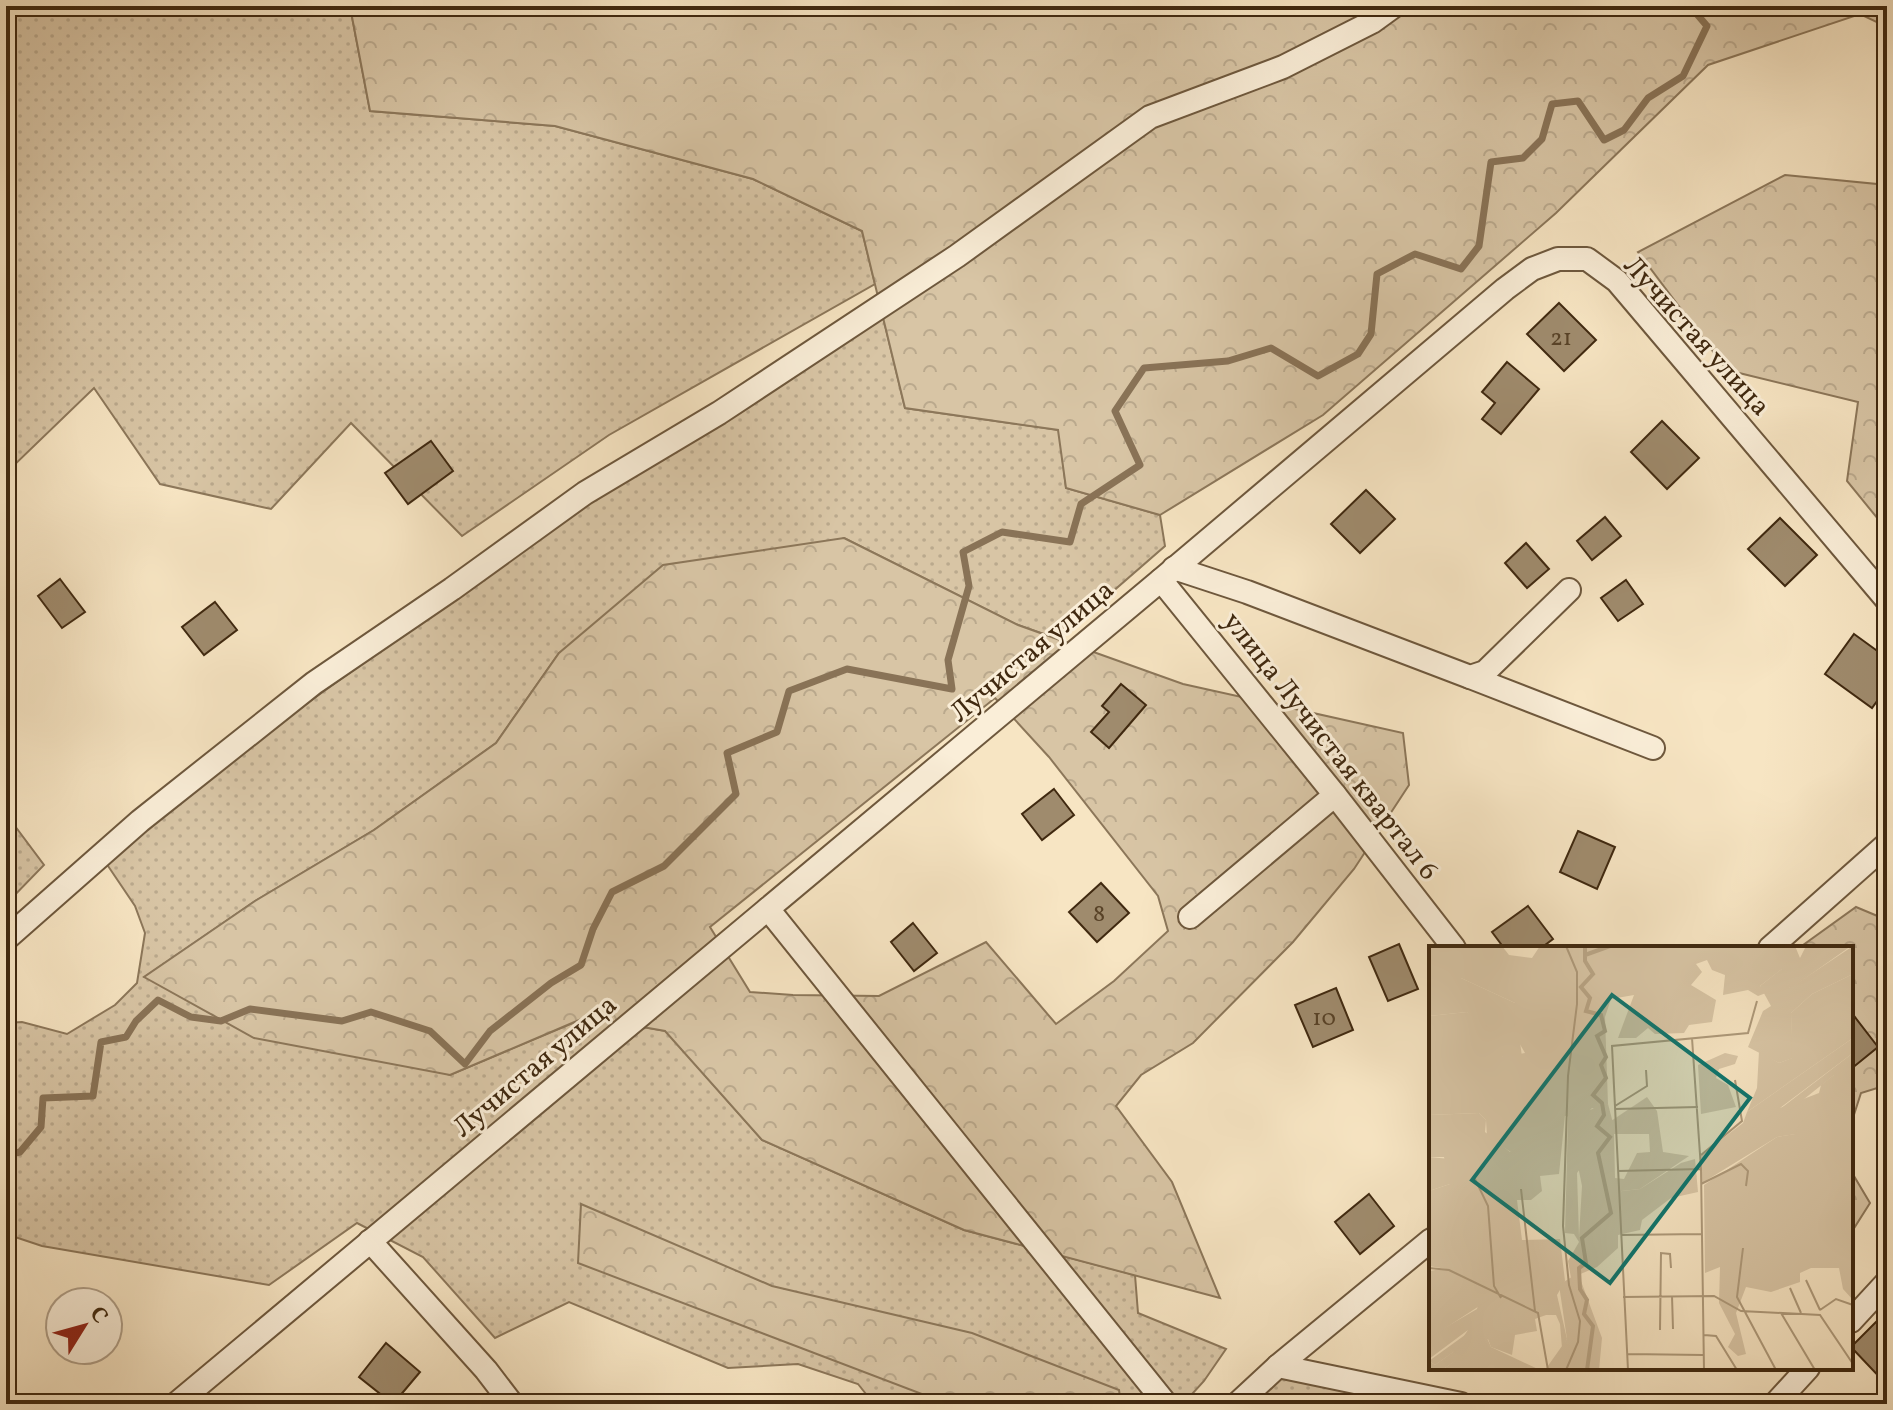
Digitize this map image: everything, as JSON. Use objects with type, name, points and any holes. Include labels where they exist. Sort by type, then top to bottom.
[{"type":"street","points":[[6,939],[140,821],[314,683],[585,493],[719,413],[944,265],[1150,117],[1283,67],[1372,22],[1394,6]]},
{"type":"street","name":"Лучистая улица","points":[[176,1404],[1532,269],[1558,259],[1587,259],[1617,281],[1887,600]]},
{"type":"street","points":[[1168,574],[1247,592],[1653,748]]},
{"type":"street","name":"улица Лучистая квартал 6","points":[[1168,574],[1452,946]]},
{"type":"street","points":[[1470,677],[1485,672],[1569,590]]},
{"type":"street","points":[[1190,917],[1335,795]]},
{"type":"street","points":[[1772,946],[1887,844]]},
{"type":"street","points":[[768,909],[1166,1404]]},
{"type":"street","points":[[370,1241],[486,1370],[512,1404]]},
{"type":"street","points":[[1237,1404],[1278,1366],[1429,1242]]},
{"type":"street","points":[[1853,1319],[1887,1282]]},
{"type":"street","points":[[1278,1366],[1461,1404]]},
{"type":"street","points":[[1775,1404],[1806,1370]]},
{"type":"green space","points":[[6,6],[352,6],[370,111],[555,126],[753,179],[862,231],[875,284],[609,435],[462,536],[351,423],[271,509],[160,484],[94,388],[6,473]]},
{"type":"green space","points":[[352,6],[1887,6],[1887,27],[1860,14],[1708,65],[1556,213],[1323,415],[1160,515],[1066,488],[1058,430],[905,408],[862,231],[753,179],[555,126],[370,111]]},
{"type":"green space","points":[[1785,175],[1887,185],[1887,530],[1847,481],[1858,402],[1727,370],[1638,252]]},
{"type":"green space","points":[[883,317],[905,408],[1059,430],[1066,488],[1160,515],[1165,546],[1058,639],[1018,625],[844,538],[559,653],[496,743],[374,830],[255,901],[145,977],[450,1075],[587,1017],[666,1031],[762,1140],[964,1230],[1135,1275],[1138,1313],[1226,1349],[1183,1404],[874,1404],[858,1384],[798,1364],[728,1368],[569,1302],[495,1338],[423,1257],[357,1223],[269,1285],[42,1246],[6,1234],[6,1023],[22,1022],[67,1034],[115,1005],[137,983],[145,933],[135,906],[106,863],[148,823],[306,704],[590,501]]},
{"type":"green space","points":[[844,538],[1018,625],[1183,684],[1403,733],[1409,785],[1354,869],[1293,942],[1193,1043],[1141,1075],[1116,1106],[1172,1182],[1220,1298],[964,1230],[762,1140],[665,1031],[586,1017],[450,1075],[254,1038],[144,977],[255,901],[374,830],[496,743],[559,653],[663,565]],"holes":[[[995,698],[1049,757],[1158,896],[1168,931],[1114,981],[1056,1024],[986,942],[879,996],[750,992],[710,927]]]},
{"type":"green space","points":[[6,814],[44,865],[6,904]]},
{"type":"green space","points":[[1856,907],[1887,920],[1887,1085],[1861,1093],[1853,1118],[1853,946],[1802,946]]},
{"type":"green space","points":[[1853,1174],[1870,1203],[1853,1230]]},
{"type":"green space","points":[[581,1204],[772,1286],[972,1333],[1119,1390],[1121,1404],[948,1404],[578,1263]]},
{"type":"green space","points":[[1284,1376],[1407,1404],[1249,1404]]},
{"type":"building","points":[[1559,303],[1596,340],[1564,371],[1527,334]]},
{"type":"building","points":[[1507,362],[1539,389],[1501,434],[1482,419],[1495,403],[1482,392]]},
{"type":"building","points":[[1662,421],[1699,458],[1667,489],[1631,452]]},
{"type":"building","points":[[431,441],[453,471],[408,504],[385,473]]},
{"type":"building","points":[[1366,490],[1395,519],[1360,553],[1331,524]]},
{"type":"building","points":[[1605,517],[1621,536],[1592,560],[1577,541]]},
{"type":"building","points":[[1780,518],[1817,555],[1785,586],[1748,549]]},
{"type":"building","points":[[1526,543],[1549,569],[1527,588],[1505,563]]},
{"type":"building","points":[[60,579],[85,612],[62,628],[38,596]]},
{"type":"building","points":[[1626,580],[1643,604],[1618,621],[1601,598]]},
{"type":"building","points":[[215,602],[237,630],[204,655],[182,627]]},
{"type":"building","points":[[1854,634],[1887,658],[1887,687],[1872,708],[1825,674]]},
{"type":"building","points":[[1121,684],[1146,705],[1109,748],[1091,732],[1109,712],[1102,706]]},
{"type":"building","points":[[1054,789],[1074,815],[1042,840],[1022,814]]},
{"type":"building","points":[[1578,831],[1615,847],[1597,889],[1560,872]]},
{"type":"building","points":[[1101,883],[1129,913],[1097,942],[1069,912]]},
{"type":"building","points":[[1528,906],[1553,939],[1544,946],[1502,946],[1492,932]]},
{"type":"building","points":[[913,923],[937,953],[914,971],[891,942]]},
{"type":"building","points":[[1399,944],[1418,989],[1388,1001],[1369,957]]},
{"type":"building","points":[[1336,988],[1353,1030],[1313,1047],[1295,1005]]},
{"type":"building","points":[[1853,1015],[1878,1047],[1853,1067]]},
{"type":"building","points":[[1369,1194],[1394,1226],[1360,1254],[1335,1222]]},
{"type":"building","points":[[1877,1321],[1887,1331],[1887,1385],[1853,1349],[1853,1345]]},
{"type":"building","points":[[386,1343],[420,1372],[393,1404],[359,1377]]},
{"type":"waterway","points":[[6,1155],[20,1152],[41,1127],[43,1098],[93,1096],[101,1042],[126,1037],[136,1021],[158,1000],[191,1017],[221,1021],[250,1009],[342,1021],[371,1012],[430,1031],[465,1064],[490,1031],[551,983],[581,965],[593,929],[612,892],[664,866],[736,794],[727,753],[777,732],[789,691],[847,669],[952,689],[948,660],[969,586],[963,552],[1002,532],[1070,542],[1081,504],[1140,465],[1115,411],[1144,368],[1228,361],[1271,348],[1318,376],[1358,354],[1371,334],[1377,274],[1415,254],[1461,269],[1479,246],[1491,162],[1523,158],[1542,139],[1552,104],[1578,101],[1604,140],[1624,130],[1648,98],[1683,76],[1707,26],[1690,6]]}]
